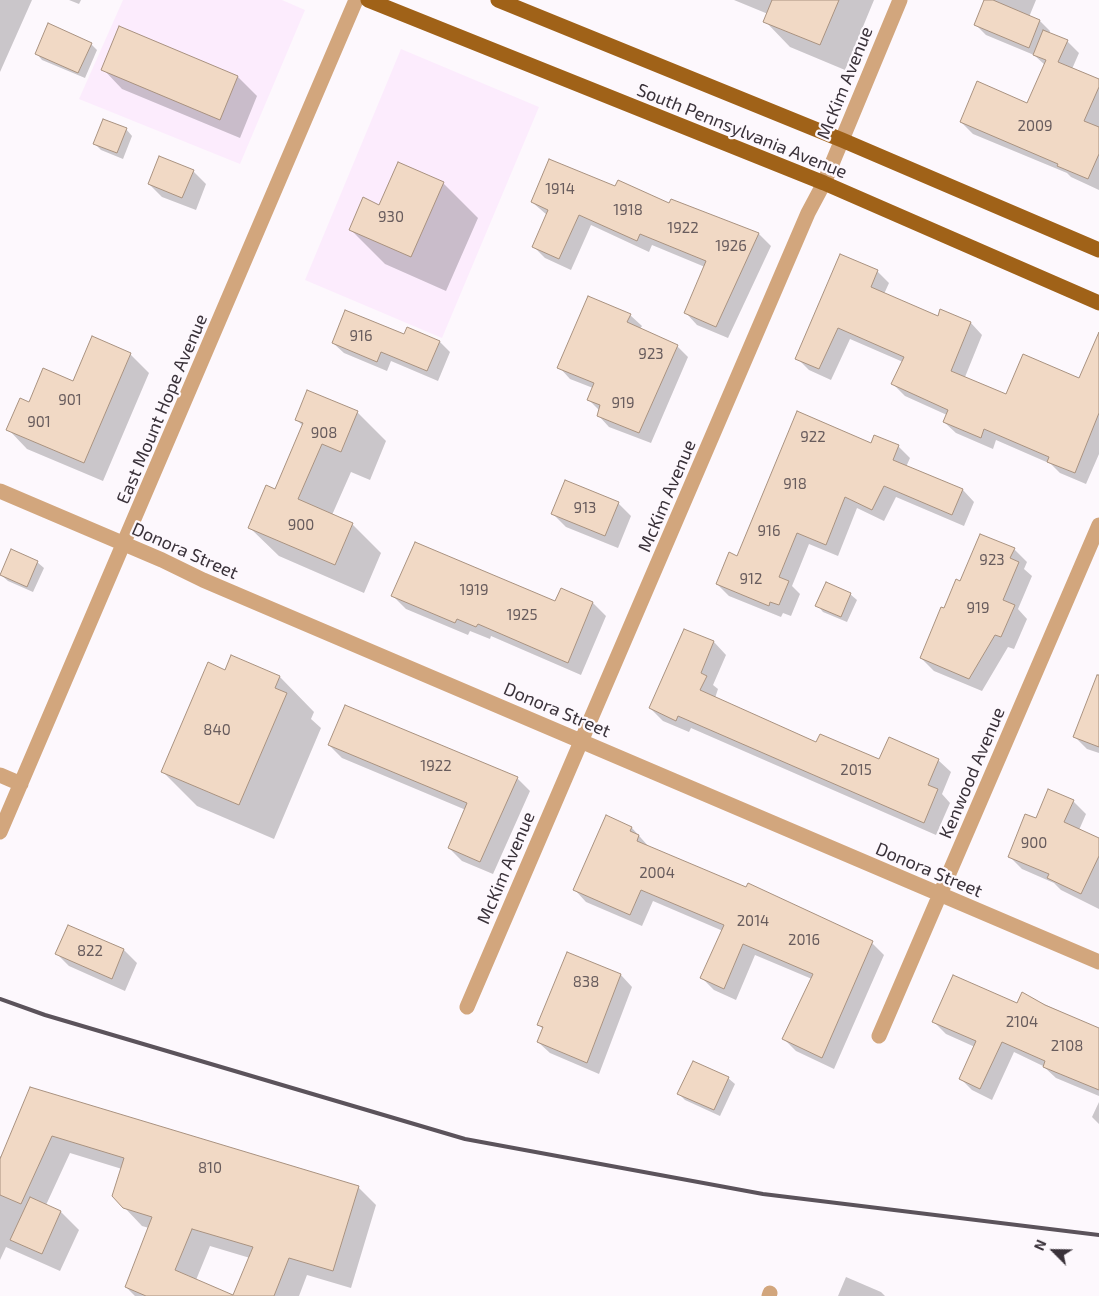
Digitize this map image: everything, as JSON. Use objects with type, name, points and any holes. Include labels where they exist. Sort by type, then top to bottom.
[{"type":"main road","name":"South Pennsylvania Avenue","points":[[368,0],[824,183],[1099,302]]},
{"type":"main road","name":"South Pennsylvania Avenue","points":[[498,0],[607,42],[1099,250]]},
{"type":"street","name":"East Mount Hope Avenue","points":[[0,832],[356,0]]},
{"type":"street","name":"McKim Avenue","points":[[467,1007],[808,213],[824,183],[900,0]]},
{"type":"street","name":"Donora Street","points":[[0,491],[203,580],[1099,962]]},
{"type":"street","name":"Kenwood Avenue","points":[[880,1036],[1099,525]]},
{"type":"street","points":[[0,775],[21,784]]},
{"type":"shaded area","points":[[123,0],[282,0],[305,10],[240,164],[79,99]]},
{"type":"shaded area","points":[[401,49],[539,107],[442,338],[305,280]]},
{"type":"building","points":[[772,0],[839,0],[820,45],[763,22]]},
{"type":"building","points":[[984,0],[993,0],[1040,20],[1029,48],[974,25]]},
{"type":"building","points":[[48,23],[92,43],[78,73],[35,54]]},
{"type":"building","points":[[119,26],[238,76],[220,120],[101,70]]},
{"type":"building","points":[[1043,30],[1068,40],[1058,62],[1099,79],[1099,87],[1084,121],[1099,127],[1099,154],[1088,179],[960,122],[977,81],[1027,103],[1046,60],[1033,55]]},
{"type":"building","points":[[103,119],[127,128],[117,153],[93,144]]},
{"type":"building","points":[[159,156],[194,170],[182,198],[148,184]]},
{"type":"building","points":[[549,159],[615,186],[618,180],[669,203],[671,199],[759,233],[716,327],[684,313],[706,261],[640,234],[637,241],[579,215],[559,259],[532,247],[548,210],[531,202]]},
{"type":"building","points":[[398,162],[444,182],[411,257],[349,230],[363,197],[379,205]]},
{"type":"building","points":[[840,254],[878,270],[871,287],[938,316],[940,309],[971,322],[951,371],[1006,394],[1023,354],[1079,378],[1099,332],[1099,413],[1075,473],[1047,462],[1049,457],[984,429],[981,438],[943,422],[948,410],[891,384],[904,357],[838,328],[819,369],[795,359]]},
{"type":"building","points":[[588,296],[631,314],[627,322],[678,345],[639,433],[597,416],[600,405],[587,400],[594,383],[557,368]]},
{"type":"building","points":[[345,310],[404,334],[407,327],[440,341],[427,371],[381,352],[377,362],[332,343]]},
{"type":"building","points":[[92,336],[131,353],[84,463],[6,430],[20,398],[29,402],[43,368],[73,381]]},
{"type":"building","points":[[307,390],[358,411],[341,452],[322,444],[298,499],[353,523],[335,565],[248,528],[266,485],[275,489],[303,423],[295,420]]},
{"type":"building","points":[[797,411],[871,443],[874,435],[899,445],[893,460],[963,489],[952,515],[884,486],[872,510],[845,497],[826,545],[797,533],[779,577],[789,581],[779,605],[770,602],[769,606],[716,584],[729,552],[737,556]]},
{"type":"building","points":[[565,480],[619,502],[605,536],[551,514]]},
{"type":"building","points":[[980,534],[1015,548],[1010,558],[1019,562],[1003,600],[1015,605],[1001,637],[995,635],[969,679],[920,658],[941,607],[944,608],[956,579],[960,581]]},
{"type":"building","points":[[415,542],[555,601],[561,588],[593,602],[568,663],[478,624],[476,627],[457,619],[455,623],[391,596]]},
{"type":"building","points":[[11,549],[38,561],[27,587],[0,575]]},
{"type":"building","points":[[826,582],[851,593],[841,617],[815,606]]},
{"type":"building","points":[[684,629],[714,641],[701,673],[707,676],[700,690],[816,742],[820,734],[879,759],[889,737],[939,759],[928,785],[938,789],[924,823],[678,716],[676,721],[649,708]]},
{"type":"building","points":[[231,655],[280,676],[275,688],[287,693],[239,805],[161,772],[208,662],[225,670]]},
{"type":"building","points":[[1097,675],[1099,675],[1099,747],[1073,737]]},
{"type":"building","points":[[345,705],[518,777],[480,862],[448,848],[467,803],[328,745]]},
{"type":"building","points":[[1048,789],[1074,800],[1064,822],[1099,838],[1099,856],[1081,894],[1047,878],[1049,874],[1008,857],[1025,814],[1036,818]]},
{"type":"building","points":[[606,815],[632,827],[630,831],[639,835],[637,841],[746,887],[748,883],[873,941],[822,1058],[782,1039],[813,974],[743,944],[724,989],[700,978],[724,925],[641,890],[630,915],[573,890]]},
{"type":"building","points":[[68,925],[124,949],[112,979],[55,954]]},
{"type":"building","points":[[567,952],[621,974],[587,1063],[537,1042],[543,1027],[537,1025]]},
{"type":"building","points":[[953,975],[1017,1003],[1022,992],[1045,1005],[1099,1028],[1099,1090],[1043,1067],[1045,1061],[1002,1042],[980,1089],[959,1079],[976,1041],[932,1022]]},
{"type":"building","points":[[693,1061],[729,1077],[714,1110],[677,1094]]},
{"type":"building","points":[[30,1087],[359,1186],[333,1271],[289,1258],[274,1296],[146,1296],[125,1287],[152,1217],[123,1208],[112,1196],[124,1158],[52,1136],[21,1204],[0,1195],[0,1159]],"holes":[[[192,1229],[253,1247],[233,1295],[175,1270]]]},
{"type":"building","points":[[30,1197],[61,1211],[42,1254],[10,1240]]},
{"type":"railway","points":[[0,999],[45,1015],[465,1139],[763,1194],[1099,1235]]}]
